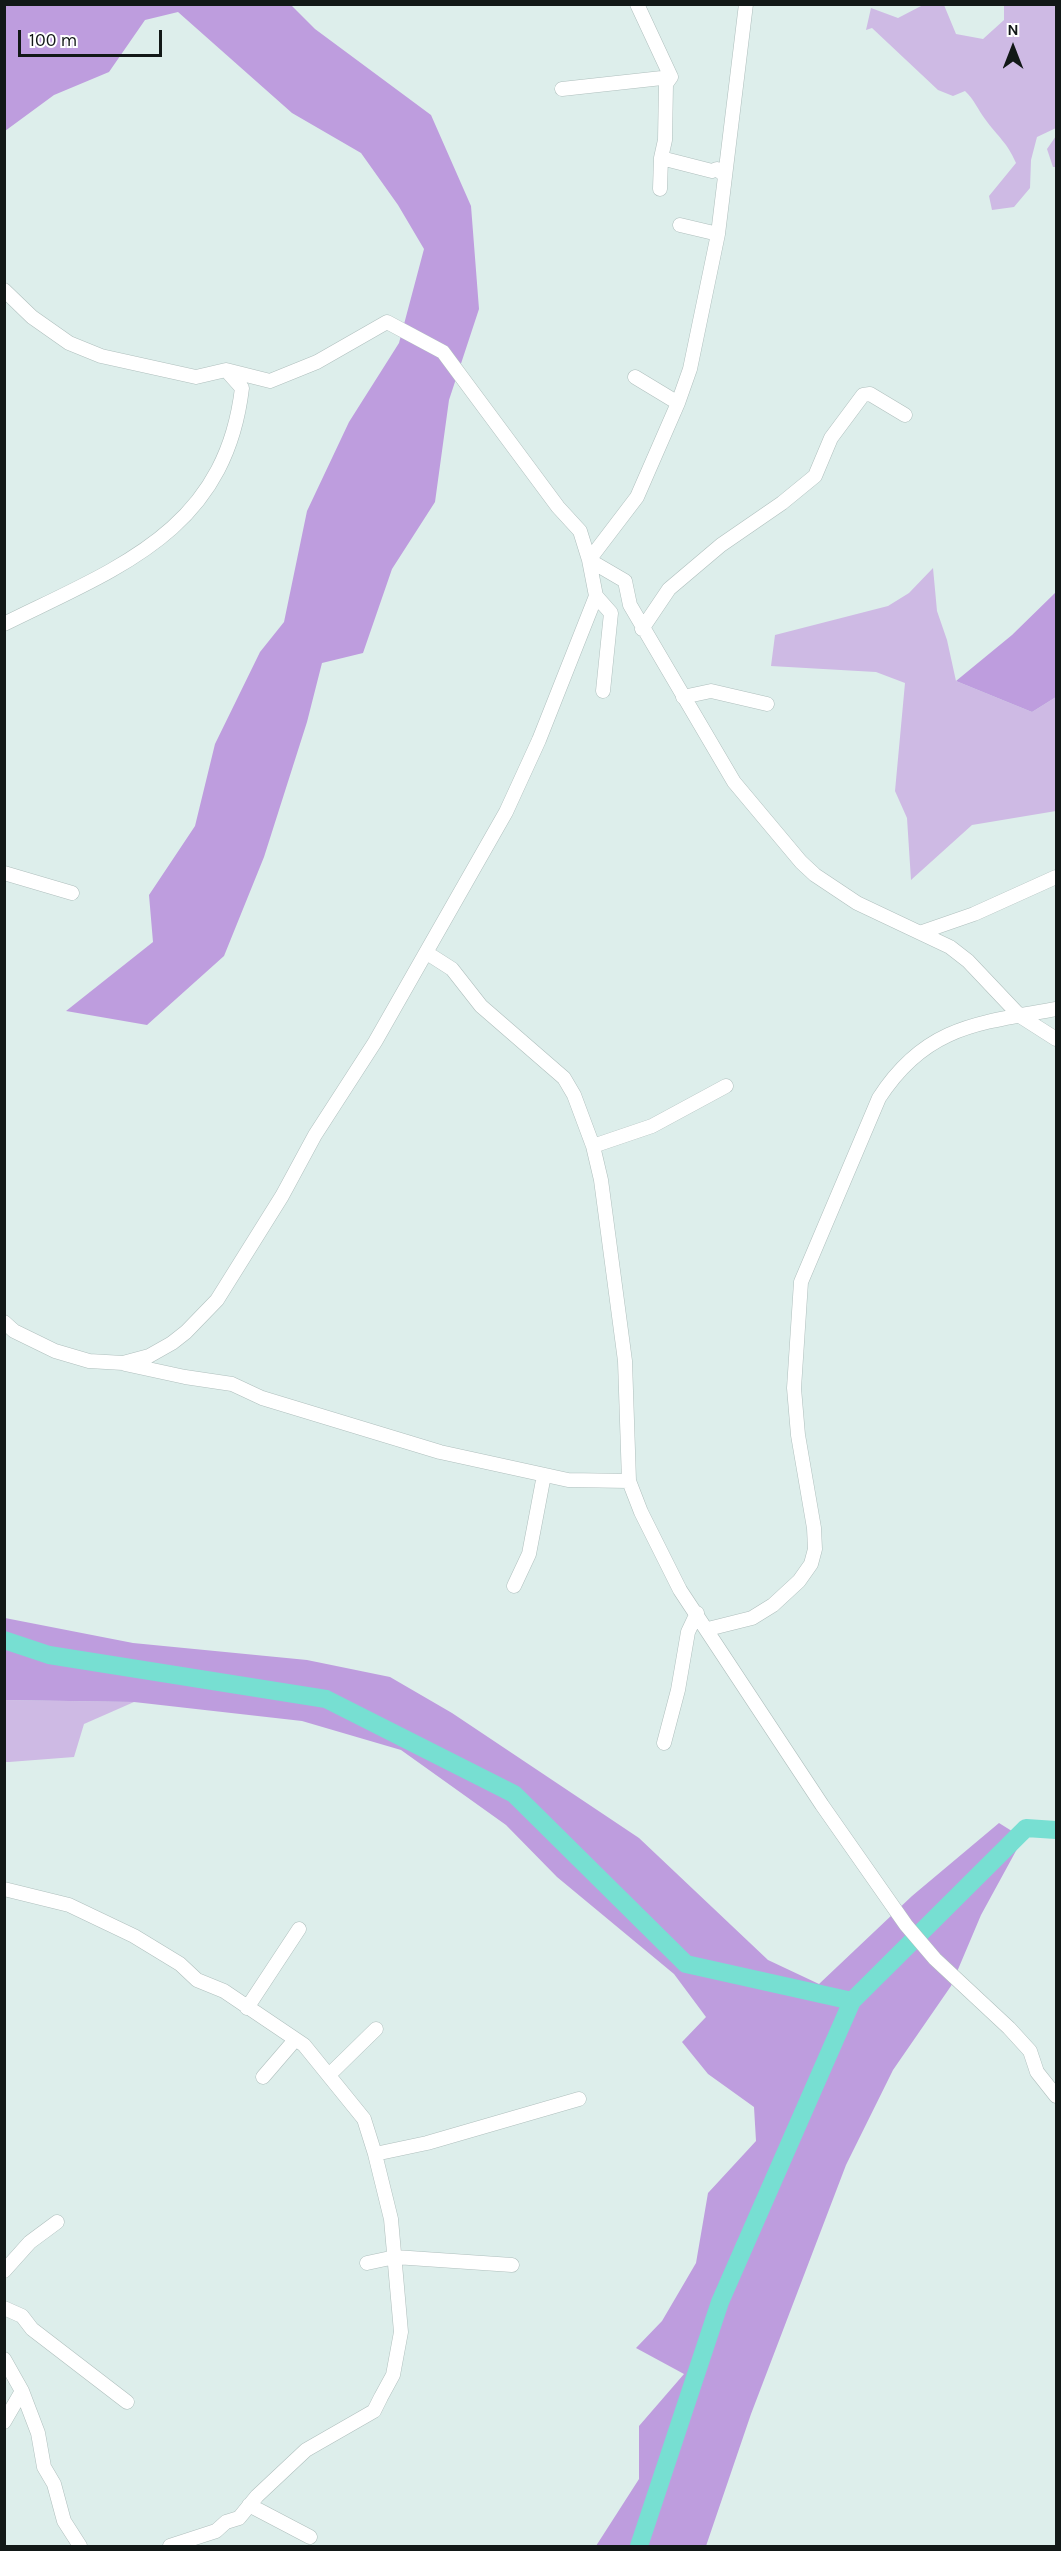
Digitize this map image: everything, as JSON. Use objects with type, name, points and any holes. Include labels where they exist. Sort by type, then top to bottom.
[{"type":"street","points":[[637,4],[670,77]]},
{"type":"street","points":[[589,560],[637,497],[678,403],[703,314],[718,234],[723,174],[746,4]]},
{"type":"street","points":[[562,89],[670,77]]},
{"type":"street","points":[[660,189],[661,158],[665,140],[666,84],[670,77]]},
{"type":"street","points":[[661,158],[712,171],[717,169],[723,174]]},
{"type":"street","points":[[680,225],[718,234]]},
{"type":"street","points":[[4,290],[32,317],[69,343],[101,356],[196,377],[226,370],[270,381],[317,362],[387,322],[443,351],[477,396],[489,417],[530,466],[558,507],[580,531],[589,560],[596,596],[611,613],[603,691]]},
{"type":"street","points":[[4,624],[120,564],[160,539],[198,504],[224,459],[239,412],[242,387],[226,370]]},
{"type":"street","points":[[635,377],[678,403]]},
{"type":"street","points":[[642,629],[669,589],[721,545],[782,503],[815,476],[831,438],[863,395],[870,394],[905,415]]},
{"type":"street","points":[[589,560],[625,581],[630,605],[642,629],[734,782],[801,862],[815,875],[857,903],[950,947],[968,961],[1020,1016],[1056,1039]]},
{"type":"street","points":[[123,1363],[149,1356],[186,1332],[217,1300],[249,1252],[315,1135],[375,1042],[427,953],[519,784],[596,596]]},
{"type":"street","points":[[683,697],[711,691],[767,704]]},
{"type":"street","points":[[4,873],[72,893]]},
{"type":"street","points":[[922,932],[974,914],[1056,877]]},
{"type":"street","points":[[427,953],[452,969],[481,1006],[571,1086],[593,1146],[601,1180],[625,1361],[628,1481],[680,1590],[708,1629],[822,1805],[906,1925],[935,1959],[1009,2028],[1030,2051],[1036,2072],[1056,2096]]},
{"type":"street","points":[[708,1629],[752,1618],[773,1605],[799,1581],[811,1564],[815,1549],[814,1528],[799,1444],[794,1388],[801,1282],[879,1098],[892,1079],[946,1034],[994,1018],[1056,1009]]},
{"type":"street","points":[[593,1146],[652,1126],[726,1086]]},
{"type":"street","points":[[4,1323],[14,1331],[55,1351],[89,1361],[123,1363],[232,1384],[262,1398],[440,1452],[568,1480],[628,1481]]},
{"type":"street","points":[[514,1586],[529,1554],[544,1475]]},
{"type":"street","points":[[664,1743],[678,1690],[688,1632],[697,1613]]},
{"type":"street","points":[[4,1889],[69,1905],[105,1922],[156,1949],[197,1980],[224,1991],[294,2041],[304,2045],[330,2074],[364,2119],[375,2154],[390,2220],[395,2257],[400,2332],[393,2375],[374,2411],[306,2450],[249,2505],[239,2518],[226,2522],[216,2531],[170,2547]]},
{"type":"street","points":[[247,2008],[299,1929]]},
{"type":"street","points":[[330,2074],[376,2029]]},
{"type":"street","points":[[263,2077],[294,2041]]},
{"type":"street","points":[[375,2154],[427,2143],[579,2099]]},
{"type":"street","points":[[4,2271],[30,2242],[57,2222]]},
{"type":"street","points":[[367,2263],[395,2257],[512,2265]]},
{"type":"street","points":[[4,2308],[22,2316],[33,2330],[127,2402]]},
{"type":"street","points":[[4,2360],[22,2391],[38,2433],[44,2467],[54,2484],[64,2521],[80,2547]]},
{"type":"street","points":[[4,2422],[22,2391]]},
{"type":"street","points":[[249,2505],[310,2537]]},
{"type":"shaded area","points":[[5,5],[291,5],[315,29],[431,115],[471,206],[479,309],[449,400],[435,502],[392,569],[363,653],[322,663],[307,722],[264,857],[224,956],[147,1025],[66,1011],[153,942],[149,895],[195,826],[215,744],[260,652],[284,622],[307,511],[349,422],[399,343],[424,249],[398,205],[361,153],[292,113],[178,12],[145,20],[109,72],[54,95],[5,131]]},
{"type":"shaded area","points":[[923,5],[944,5],[956,34],[983,39],[1004,20],[1004,5],[1056,5],[1056,128],[1037,137],[1031,160],[1030,188],[1014,207],[992,210],[989,196],[1016,163],[1006,145],[968,94],[965,91],[953,96],[938,90],[872,28],[866,30],[871,8],[898,18]]},
{"type":"shaded area","points":[[1056,136],[1056,167],[1053,167],[1047,149]]},
{"type":"shaded area","points":[[933,568],[937,611],[947,640],[956,681],[1032,712],[1056,697],[1056,811],[972,825],[911,880],[907,818],[895,791],[905,683],[876,672],[771,666],[775,635],[888,606],[909,593]]},
{"type":"shaded area","points":[[1056,592],[1056,697],[1032,712],[956,681],[1012,635]]},
{"type":"shaded area","points":[[5,1618],[133,1643],[307,1660],[390,1677],[452,1713],[639,1838],[768,1960],[819,1984],[912,1896],[999,1823],[1023,1838],[981,1915],[951,1986],[893,2070],[846,2165],[751,2414],[706,2546],[596,2546],[639,2479],[639,2426],[684,2374],[636,2348],[662,2321],[696,2263],[708,2193],[756,2141],[754,2107],[708,2074],[682,2042],[706,2017],[674,1974],[557,1877],[506,1825],[401,1750],[302,1721],[134,1702],[5,1700]]},
{"type":"shaded area","points":[[4,1700],[134,1702],[84,1724],[74,1757],[5,1762]]},
{"type":"waterway","points":[[4,1640],[49,1655],[326,1699],[514,1794],[686,1964],[852,2001]]},
{"type":"waterway","points":[[639,2546],[720,2302],[852,2001],[1026,1828],[1056,1830]]}]
